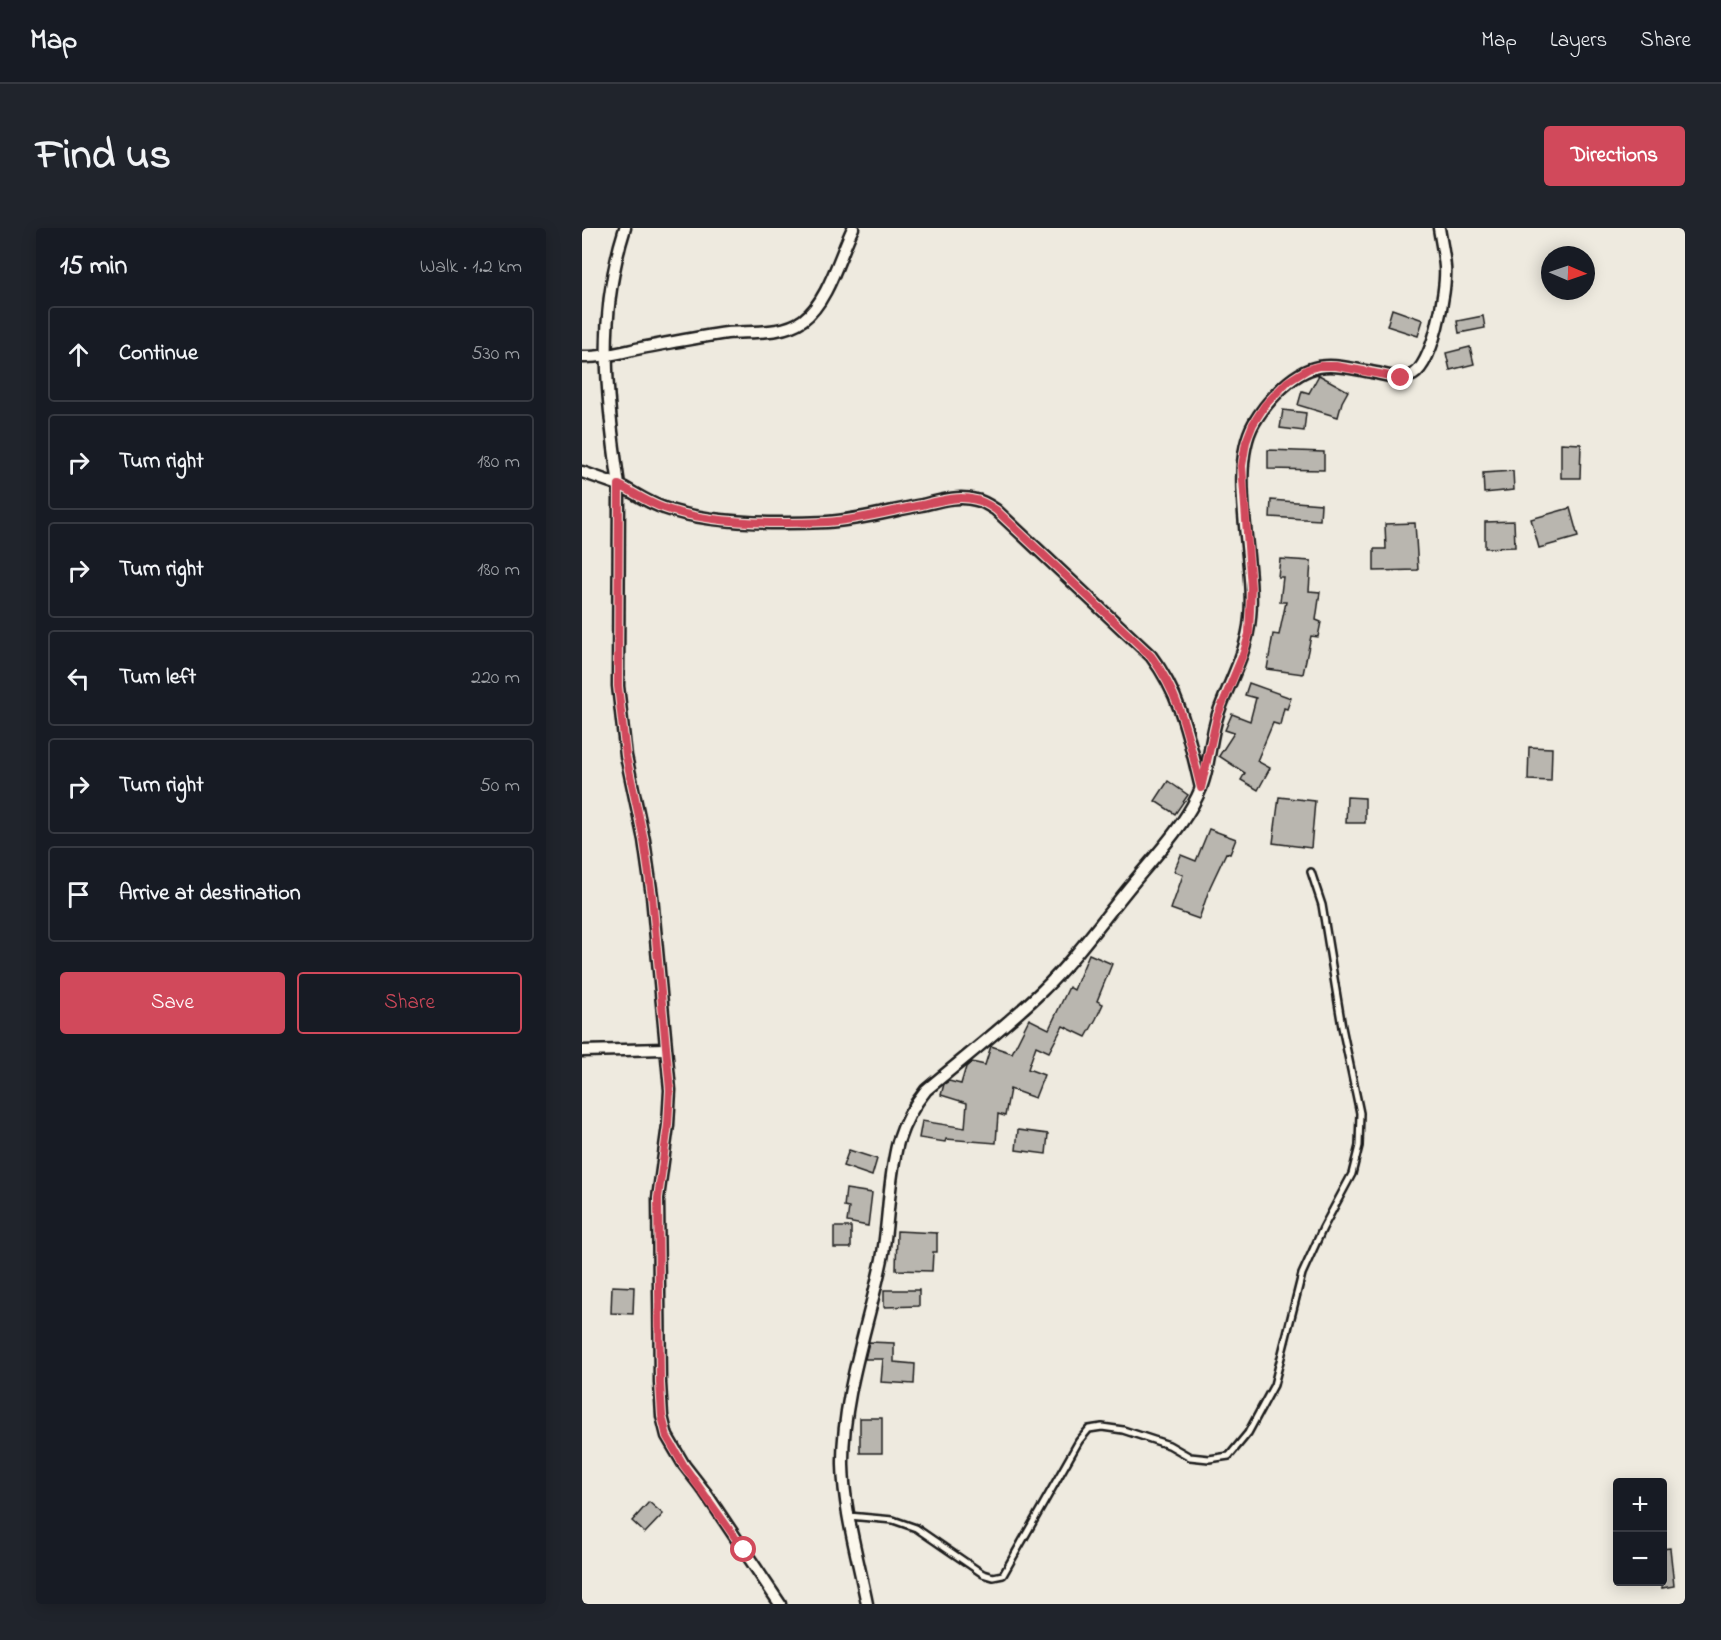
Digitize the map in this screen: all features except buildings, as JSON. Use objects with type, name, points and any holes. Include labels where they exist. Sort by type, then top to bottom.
[{"type":"street","points":[[625,228],[615,259],[607,312],[608,412],[619,485],[618,686],[626,756],[644,840],[652,896],[670,1090],[668,1125],[658,1198],[662,1416],[667,1437],[684,1466],[705,1492],[780,1604]]},
{"type":"street","points":[[582,357],[607,356],[727,333],[768,331],[790,327],[804,320],[825,291],[839,264],[853,228]]},
{"type":"street","points":[[867,1604],[845,1496],[843,1465],[847,1416],[882,1256],[898,1143],[914,1104],[926,1090],[1052,981],[1176,832],[1201,788],[1217,717],[1244,652],[1249,634],[1251,587],[1242,466],[1246,442],[1253,424],[1265,405],[1287,382],[1308,369],[1319,366],[1336,366],[1401,378],[1419,372],[1429,354],[1444,287],[1445,268],[1439,228]]},
{"type":"street","points":[[582,472],[619,485],[663,508],[736,520],[801,522],[854,519],[955,499],[976,500],[987,504],[1155,662],[1170,683],[1179,705],[1201,788]]},
{"type":"street","points":[[582,1051],[665,1049]]},
{"type":"lane","points":[[849,1516],[892,1520],[916,1528],[982,1574],[993,1577],[1002,1575],[1079,1441],[1089,1429],[1102,1427],[1123,1430],[1169,1445],[1190,1457],[1209,1459],[1228,1456],[1248,1433],[1274,1385],[1302,1274],[1352,1174],[1359,1146],[1360,1113],[1342,1027],[1322,905],[1311,872]]},
{"type":"route","points":[[744,1550],[705,1492],[684,1466],[667,1437],[662,1416],[658,1198],[668,1125],[670,1090],[652,896],[644,840],[626,756],[618,686],[619,485],[663,508],[736,520],[827,522],[854,519],[947,499],[963,498],[987,504],[1151,656],[1170,683],[1179,705],[1201,788],[1217,717],[1244,652],[1249,634],[1251,587],[1242,466],[1246,442],[1253,424],[1265,405],[1287,382],[1308,369],[1319,366],[1336,366],[1401,378]]}]
